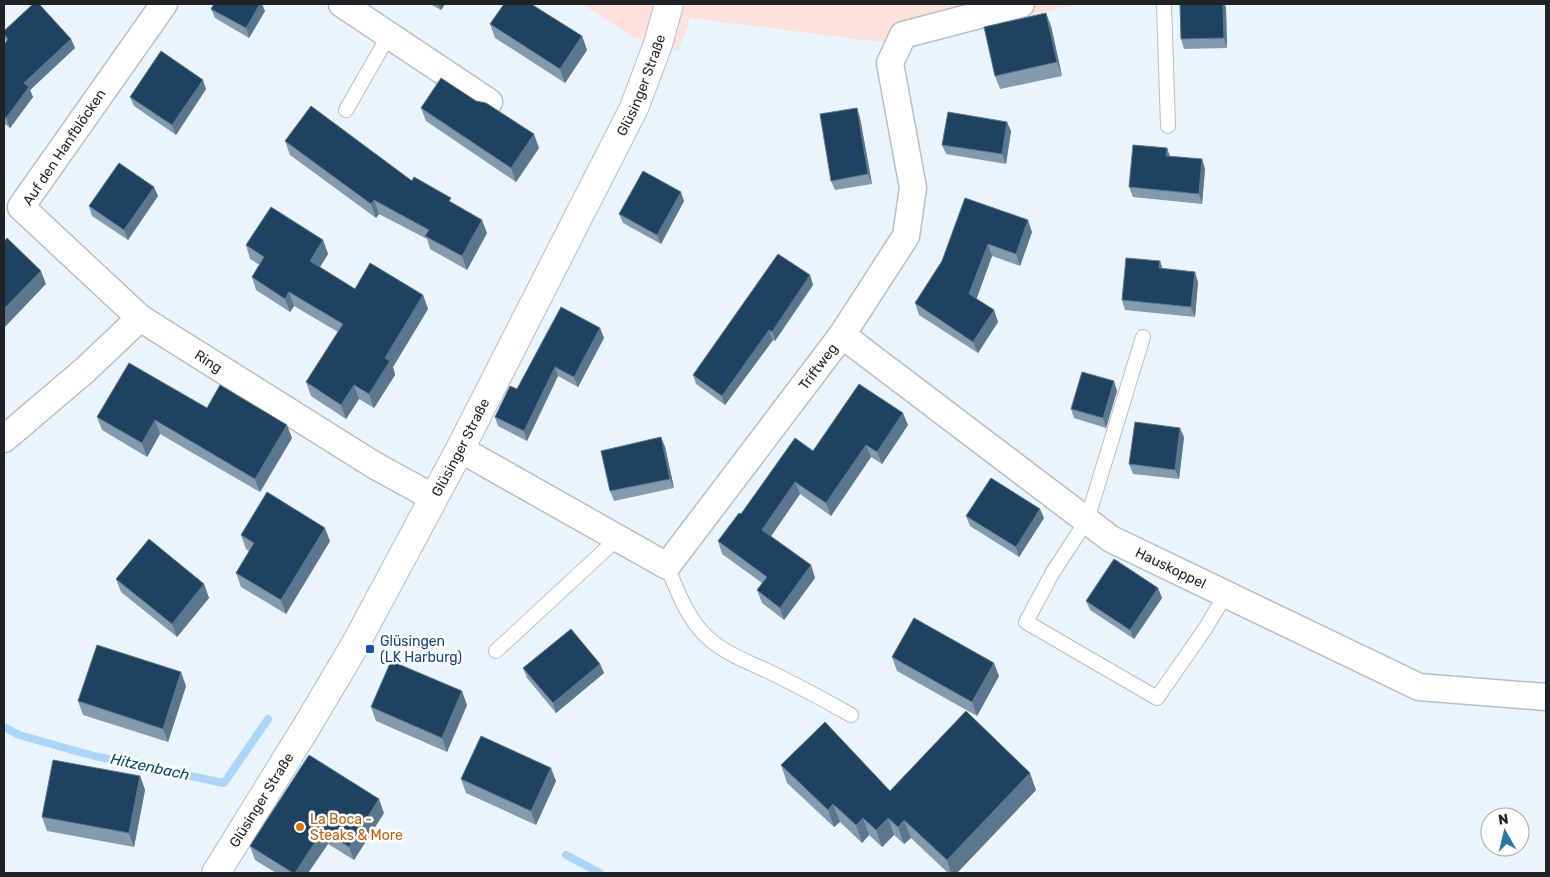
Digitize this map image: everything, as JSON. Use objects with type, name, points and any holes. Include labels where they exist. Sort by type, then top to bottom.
[{"type":"street","name":"Auf den Hanfblöcken","points":[[140,318],[21,208],[164,4]]},
{"type":"street","points":[[342,4],[489,102]]},
{"type":"street","name":"Glüsinger Straße","points":[[216,873],[355,645],[460,449],[634,108],[658,44],[669,4]]},
{"type":"street","name":"Triftweg","points":[[667,566],[842,335],[906,236],[913,188],[890,63],[903,35],[1021,4]]},
{"type":"street","points":[[4,439],[85,370],[140,318]]},
{"type":"street","name":"Ring","points":[[140,318],[374,465],[434,498]]},
{"type":"street","name":"Hauskoppel","points":[[842,335],[1111,539],[1419,687],[1546,697]]},
{"type":"street","points":[[460,449],[667,566]]},
{"type":"lane","points":[[1164,4],[1168,126]]},
{"type":"lane","points":[[346,110],[389,34]]},
{"type":"lane","points":[[1143,337],[1087,520],[1053,572],[1026,622],[1157,698],[1205,629],[1226,594]]},
{"type":"lane","points":[[496,651],[618,538]]},
{"type":"lane","points":[[667,566],[680,598],[697,626],[706,636],[744,661],[779,676],[851,715]]},
{"type":"shaded area","points":[[582,4],[1076,4],[911,46],[690,18],[678,51],[633,37]]},
{"type":"building","points":[[33,4],[39,4],[71,39],[24,83],[29,87],[6,118],[4,116],[4,45],[8,39],[4,31]]},
{"type":"building","points":[[214,4],[260,4],[246,28],[211,9]]},
{"type":"building","points":[[504,4],[531,4],[582,36],[560,69],[490,24]]},
{"type":"building","points":[[1180,4],[1223,4],[1224,38],[1181,39]]},
{"type":"building","points":[[1046,13],[1057,62],[995,76],[984,27]]},
{"type":"building","points":[[161,51],[203,80],[172,125],[130,97]]},
{"type":"building","points":[[441,78],[476,101],[486,103],[534,134],[511,168],[421,108]]},
{"type":"building","points":[[311,106],[412,181],[414,177],[451,198],[449,201],[482,220],[462,256],[425,236],[429,230],[374,200],[371,204],[285,141]]},
{"type":"building","points":[[857,108],[868,174],[831,181],[820,114]]},
{"type":"building","points":[[948,112],[1007,122],[1002,154],[942,145]]},
{"type":"building","points":[[1133,145],[1167,148],[1166,156],[1202,159],[1199,194],[1129,187]]},
{"type":"building","points":[[119,163],[154,187],[124,230],[89,206]]},
{"type":"building","points":[[643,171],[681,192],[657,235],[619,214]]},
{"type":"building","points":[[965,198],[1028,220],[1016,254],[988,244],[969,294],[994,310],[973,342],[915,303],[942,261]]},
{"type":"building","points":[[271,207],[323,240],[310,261],[355,289],[370,263],[423,295],[385,358],[390,361],[369,394],[354,385],[341,405],[306,382],[343,324],[289,292],[285,299],[252,277],[264,257],[246,245]]},
{"type":"building","points":[[7,238],[41,271],[4,309],[4,242]]},
{"type":"building","points":[[778,254],[810,275],[772,332],[769,330],[722,396],[693,375]]},
{"type":"building","points":[[1126,258],[1160,261],[1159,268],[1195,272],[1191,307],[1122,300]]},
{"type":"building","points":[[561,307],[600,328],[574,377],[555,367],[524,431],[495,417],[510,386],[517,389]]},
{"type":"building","points":[[129,363],[207,408],[220,385],[287,425],[255,479],[155,420],[142,443],[97,417]]},
{"type":"building","points":[[1082,372],[1114,381],[1103,418],[1071,409]]},
{"type":"building","points":[[859,384],[903,413],[877,452],[866,445],[826,503],[795,482],[762,530],[811,565],[780,608],[757,590],[767,577],[718,541],[739,513],[741,514],[795,438],[813,451]]},
{"type":"building","points":[[1135,422],[1180,428],[1175,470],[1129,464]]},
{"type":"building","points":[[661,437],[670,479],[610,491],[601,451]]},
{"type":"building","points":[[991,478],[1040,509],[1016,547],[966,516]]},
{"type":"building","points":[[267,492],[325,528],[281,600],[236,573],[254,543],[241,535]]},
{"type":"building","points":[[149,539],[204,584],[172,624],[116,579]]},
{"type":"building","points":[[1114,559],[1158,588],[1130,630],[1086,601]]},
{"type":"building","points":[[914,618],[994,663],[972,702],[892,657]]},
{"type":"building","points":[[571,629],[600,664],[553,703],[523,668]]},
{"type":"building","points":[[97,645],[181,672],[163,729],[78,701]]},
{"type":"building","points":[[391,661],[462,691],[442,738],[371,707]]},
{"type":"building","points":[[966,711],[1030,773],[947,860],[904,820],[898,827],[888,818],[876,830],[863,818],[856,825],[833,804],[828,810],[781,765],[825,722],[890,791]]},
{"type":"building","points":[[481,736],[551,768],[531,811],[461,779]]},
{"type":"building","points":[[309,755],[379,799],[349,847],[323,830],[295,873],[293,873],[250,846]]},
{"type":"building","points":[[53,760],[140,776],[129,833],[42,817]]},
{"type":"waterway","name":"Hitzenbach","points":[[4,727],[19,735],[94,756],[224,783],[268,719]]},
{"type":"waterway","name":"Hitzenbach","points":[[566,855],[600,873]]},
{"type":"place","name":"Glüsingen (LK Harburg)","points":[[370,649]]},
{"type":"place","name":"La Boca - Steaks & More","points":[[300,827]]}]
